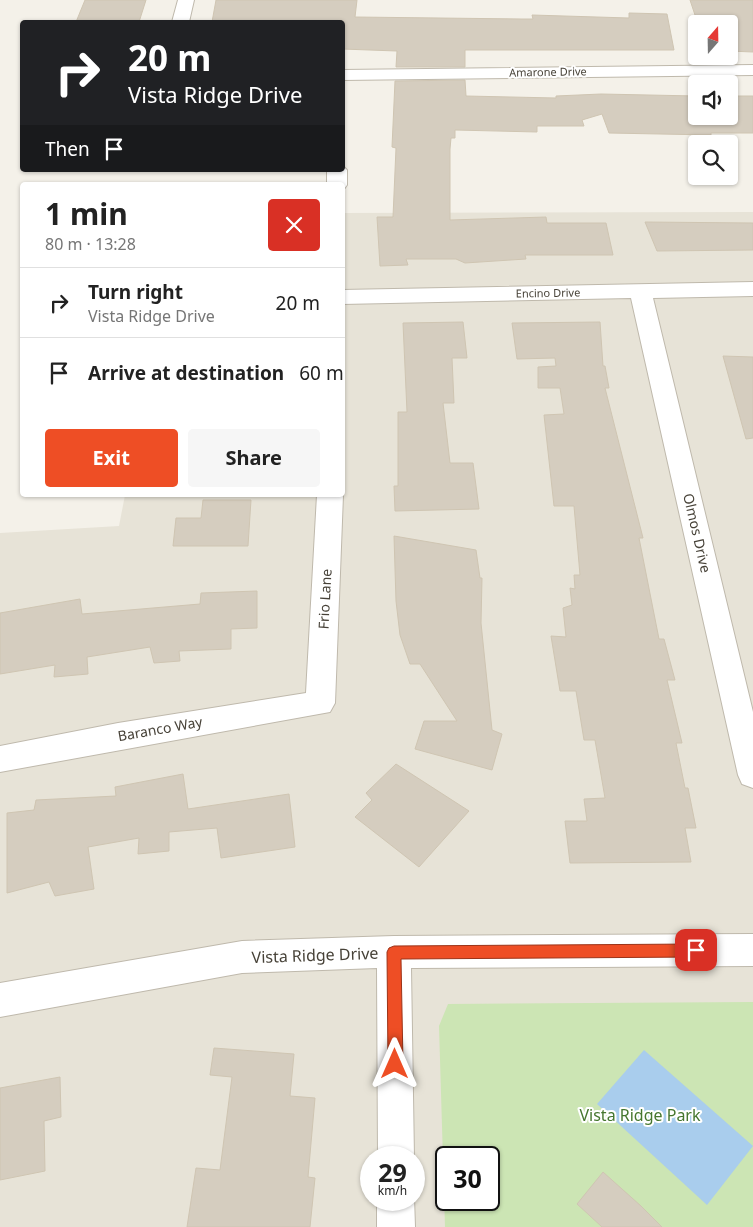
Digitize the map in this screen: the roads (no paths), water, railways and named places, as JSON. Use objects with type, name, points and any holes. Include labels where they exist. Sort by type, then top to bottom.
[{"type":"street","points":[[181,20],[186,0]]},
{"type":"street","name":"Amarone Drive","points":[[345,75],[753,70]]},
{"type":"street","name":"Encino Drive","points":[[345,297],[753,289]]},
{"type":"street","name":"Olmos Drive","points":[[641,292],[753,775]]},
{"type":"street","name":"Frio Lane","points":[[320,702],[330,497]]},
{"type":"street","name":"Baranco Way","points":[[0,759],[118,736],[320,702]]},
{"type":"street","name":"Vista Ridge Drive","points":[[0,1000],[242,957],[394,952],[753,950]]},
{"type":"street","points":[[394,952],[396,1146]]},
{"type":"street","points":[[396,1211],[396,1227]]},
{"type":"water","points":[[644,1050],[753,1146],[707,1205],[597,1104]]},
{"type":"park label","name":"Vista Ridge Park","points":[[640,1115]]}]
